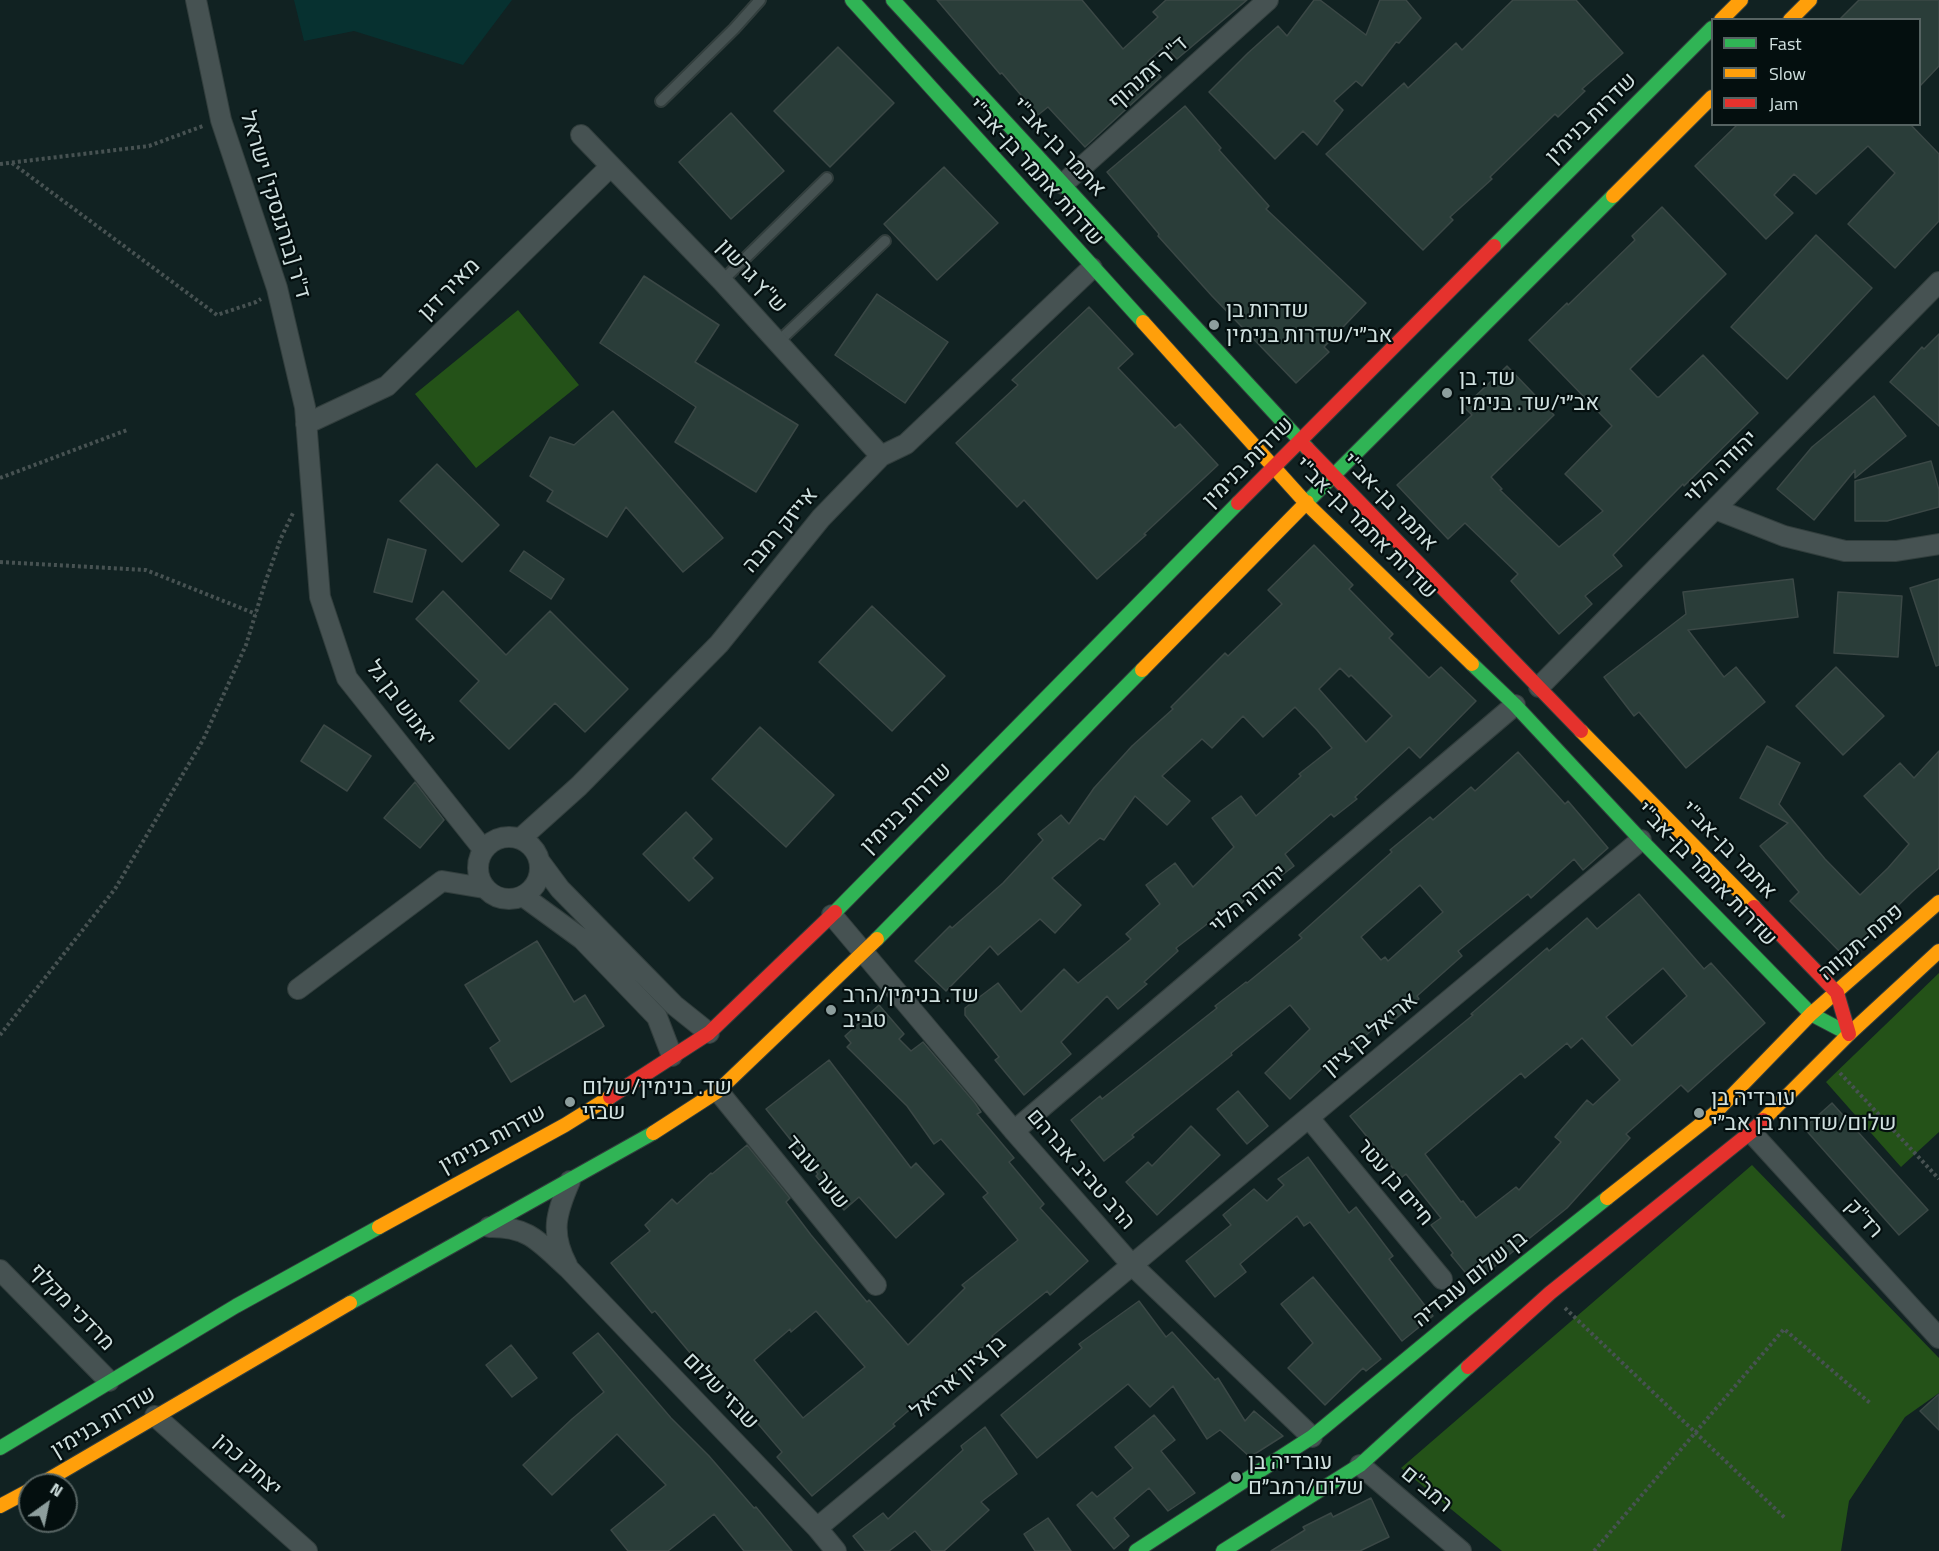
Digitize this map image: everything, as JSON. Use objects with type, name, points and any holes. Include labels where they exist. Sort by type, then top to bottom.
[{"type":"main road","name":"שדרות אתמר בן-אב\"י","points":[[852,0],[1306,503],[1515,705],[1641,840],[1811,1014],[1849,1034]]},
{"type":"main road","name":"אתמר בן-אב\"י","points":[[893,0],[1333,476],[1837,993],[1849,1034]]},
{"type":"main road","points":[[1723,18],[1741,0]]},
{"type":"main road","points":[[1792,18],[1810,0]]},
{"type":"main road","name":"שדרות בנימין","points":[[0,1448],[236,1306],[565,1125],[709,1033],[832,915],[1273,467],[1711,30]]},
{"type":"main road","name":"שדרות בנימין","points":[[61,1473],[391,1280],[665,1126],[718,1091],[863,953],[1306,503],[1711,99]]},
{"type":"main road","name":"פתח-תקווה","points":[[1811,1014],[1939,902]]},
{"type":"main road","points":[[1223,1551],[1360,1465],[1550,1293],[1751,1132],[1849,1034],[1939,951]]},
{"type":"main road","name":"בן שלום עובדיה","points":[[1136,1551],[1312,1437],[1467,1309],[1715,1113],[1811,1014]]},
{"type":"main road","points":[[0,1506],[18,1496]]},
{"type":"street","name":"ד\"ר [בורגנסקי] ישראל","points":[[196,0],[221,120],[277,288],[305,407],[306,424]]},
{"type":"street","name":"ד\"ר זמנהוף","points":[[1063,184],[1268,0]]},
{"type":"street","name":"ש\"ץ גרשון","points":[[581,135],[722,280],[881,456]]},
{"type":"street","name":"מאיר דגן","points":[[306,424],[387,386],[611,166]]},
{"type":"street","name":"אייזק רמבה","points":[[520,839],[579,786],[719,644],[821,518],[881,456],[906,444],[1092,268]]},
{"type":"street","name":"יהודה הלוי","points":[[1539,687],[1939,282]]},
{"type":"street","name":"יאנוש בן גל","points":[[306,424],[320,597],[347,678],[483,849]]},
{"type":"street","points":[[1715,509],[1784,536],[1845,551],[1896,551],[1939,543]]},
{"type":"street","name":"יהודה הלוי","points":[[1014,1131],[1515,705]]},
{"type":"street","points":[[540,862],[537,882],[523,896],[513,899],[502,899],[484,888],[477,869],[478,859],[490,842],[510,836],[529,844],[560,889],[674,1005],[709,1033]]},
{"type":"street","name":"אריאל בן ציון","points":[[1131,1264],[1641,840]]},
{"type":"street","points":[[298,989],[442,881],[484,888]]},
{"type":"street","points":[[523,896],[582,939],[657,1017],[672,1056]]},
{"type":"street","name":"הרב טביב אברהם","points":[[832,915],[1014,1131],[1131,1264],[1312,1437]]},
{"type":"street","name":"שער עובד","points":[[718,1091],[876,1285]]},
{"type":"street","name":"חיים בן עטר","points":[[1309,1118],[1442,1279]]},
{"type":"street","name":"רד\"ק","points":[[1751,1132],[1939,1338]]},
{"type":"street","name":"שבזי שלום","points":[[568,1268],[559,1249],[556,1225],[560,1204],[570,1181]]},
{"type":"street","name":"שבזי שלום","points":[[488,1227],[507,1227],[522,1231],[537,1240],[568,1268],[818,1528],[836,1551]]},
{"type":"street","name":"בן ציון אריאל","points":[[818,1528],[1131,1264]]},
{"type":"street","name":"מרדכי מקלף","points":[[0,1270],[109,1381]]},
{"type":"street","name":"יצחק כהן","points":[[155,1416],[307,1551]]},
{"type":"street","name":"רמב\"ם","points":[[1360,1465],[1461,1551]]},
{"type":"lane","points":[[661,101],[760,0]]},
{"type":"lane","points":[[722,280],[827,178]]},
{"type":"lane","points":[[778,342],[885,242]]},
{"type":"path","points":[[0,164],[149,146],[221,120]]},
{"type":"path","points":[[12,163],[217,315],[256,302],[277,288]]},
{"type":"path","points":[[0,478],[127,430]]},
{"type":"path","points":[[0,1035],[115,889],[211,724],[246,645],[281,537],[295,508]]},
{"type":"path","points":[[0,562],[146,570],[256,614]]},
{"type":"path","points":[[1826,1057],[1939,1179]]},
{"type":"path","points":[[1550,1293],[1786,1519]]},
{"type":"path","points":[[1594,1551],[1784,1329],[1870,1403]]},
{"type":"shaded area","points":[[294,0],[512,0],[463,65],[354,31],[304,41]]},
{"type":"green space","points":[[518,310],[579,385],[476,468],[415,394]]},
{"type":"green space","points":[[1939,973],[1939,1132],[1901,1167],[1826,1082]]},
{"type":"green space","points":[[1752,1165],[1939,1358],[1939,1393],[1905,1417],[1849,1501],[1841,1551],[1502,1551],[1401,1468]]},
{"type":"building","points":[[937,0],[1082,0],[1123,49],[1158,17],[1153,12],[1166,0],[1247,0],[1177,59],[1165,46],[1148,61],[1161,77],[1085,147],[1048,107],[1038,115]]},
{"type":"building","points":[[1314,0],[1320,0],[1366,35],[1380,0],[1406,0],[1421,18],[1399,43],[1396,42],[1362,86],[1356,81],[1334,101],[1343,110],[1317,145],[1303,131],[1275,159],[1209,92],[1278,26],[1287,36]]},
{"type":"building","points":[[1513,0],[1576,0],[1623,53],[1582,89],[1585,91],[1558,117],[1555,114],[1490,177],[1492,179],[1450,217],[1453,220],[1423,250],[1326,154],[1404,83],[1408,88],[1456,43],[1462,50]]},
{"type":"building","points":[[1859,0],[1939,0],[1939,66],[1921,85],[1921,18],[1841,18]]},
{"type":"building","points":[[838,47],[894,103],[830,167],[774,111]]},
{"type":"building","points":[[1185,106],[1221,148],[1219,150],[1269,206],[1266,209],[1366,303],[1324,347],[1329,352],[1296,383],[1158,236],[1159,234],[1107,172]]},
{"type":"building","points":[[731,113],[784,171],[731,219],[679,162]]},
{"type":"building","points":[[1736,126],[1912,126],[1939,154],[1939,221],[1895,268],[1848,224],[1895,173],[1868,146],[1816,194],[1794,174],[1774,195],[1793,213],[1766,239],[1695,166]]},
{"type":"building","points":[[944,167],[998,223],[937,280],[884,224]]},
{"type":"building","points":[[1662,207],[1726,274],[1630,369],[1659,397],[1703,355],[1758,413],[1613,555],[1622,566],[1585,596],[1592,604],[1559,634],[1511,581],[1518,574],[1465,523],[1448,539],[1397,485],[1472,415],[1464,407],[1507,366],[1554,415],[1491,477],[1502,489],[1500,490],[1559,547],[1603,511],[1565,474],[1612,426],[1529,340],[1635,240],[1632,236]]},
{"type":"building","points":[[1816,235],[1872,288],[1787,379],[1731,327]]},
{"type":"building","points":[[644,276],[719,325],[695,362],[798,425],[756,492],[675,442],[696,407],[600,343]]},
{"type":"building","points":[[877,294],[948,342],[905,403],[835,355]]},
{"type":"building","points":[[1089,307],[1133,354],[1118,368],[1175,428],[1180,424],[1218,465],[1097,579],[1024,500],[1017,507],[956,443],[1018,385],[1012,380]]},
{"type":"building","points":[[1939,334],[1939,426],[1890,382],[1922,347],[1924,349]]},
{"type":"building","points":[[1874,396],[1906,436],[1855,478],[1855,470],[1814,520],[1777,489],[1812,447]]},
{"type":"building","points":[[613,411],[723,538],[683,572],[626,507],[607,537],[547,501],[553,491],[530,476],[550,437],[574,445]]},
{"type":"building","points":[[1931,461],[1939,490],[1939,507],[1887,521],[1855,521],[1855,481]]},
{"type":"building","points":[[437,464],[499,525],[462,562],[400,501]]},
{"type":"building","points":[[388,539],[426,550],[412,602],[374,592]]},
{"type":"building","points":[[1314,545],[1353,585],[1349,589],[1393,634],[1389,638],[1429,678],[1441,667],[1476,701],[1420,758],[1409,747],[1355,797],[1357,799],[1334,817],[1331,814],[1285,854],[1294,866],[1265,888],[1262,884],[1228,916],[1224,911],[1176,948],[1178,951],[1144,982],[1147,984],[1118,1009],[1107,996],[1061,1042],[1071,1054],[1024,1095],[995,1060],[999,1057],[965,1015],[965,1008],[998,983],[1021,1012],[1064,969],[1078,983],[1131,939],[1126,934],[1160,904],[1146,885],[1175,863],[1193,887],[1234,847],[1212,818],[1241,796],[1256,816],[1301,776],[1299,774],[1332,748],[1295,707],[1263,737],[1243,716],[1212,748],[1202,739],[1162,776],[1190,801],[1167,825],[1135,796],[1104,840],[1100,838],[1052,878],[1081,905],[1055,933],[1040,919],[998,955],[990,946],[946,991],[915,961],[950,926],[952,928],[1003,883],[1043,840],[1038,834],[1061,815],[1069,824],[1094,788],[1132,746],[1173,709],[1171,707],[1225,653],[1228,656],[1282,604],[1268,590]],"holes":[[[1340,668],[1349,677],[1351,675],[1392,716],[1366,742],[1319,689]]]},
{"type":"building","points":[[524,551],[564,579],[551,599],[510,571]]},
{"type":"building","points":[[1793,579],[1798,617],[1688,630],[1724,677],[1736,667],[1765,702],[1686,768],[1639,712],[1634,716],[1604,677],[1686,614],[1683,592]]},
{"type":"building","points":[[1939,579],[1939,665],[1936,666],[1910,588]]},
{"type":"building","points":[[443,591],[506,655],[550,611],[628,689],[585,732],[555,703],[509,749],[460,701],[479,681],[416,619]]},
{"type":"building","points":[[1838,592],[1902,596],[1898,657],[1834,653]]},
{"type":"building","points":[[872,606],[945,676],[892,731],[819,662]]},
{"type":"building","points":[[1836,667],[1884,716],[1843,755],[1796,706]]},
{"type":"building","points":[[324,725],[371,756],[347,791],[301,761]]},
{"type":"building","points":[[760,727],[834,795],[786,847],[712,779]]},
{"type":"building","points":[[1767,746],[1800,763],[1779,804],[1825,859],[1860,895],[1909,844],[1864,796],[1900,763],[1914,778],[1939,751],[1939,868],[1845,957],[1790,901],[1799,892],[1760,846],[1788,823],[1740,798]]},
{"type":"building","points":[[1518,752],[1565,804],[1568,801],[1608,848],[1583,870],[1574,859],[1531,898],[1528,894],[1458,951],[1462,956],[1417,996],[1419,999],[1386,1027],[1381,1022],[1334,1064],[1331,1060],[1290,1099],[1265,1073],[1310,1029],[1290,1005],[1132,1135],[1134,1137],[1104,1161],[1071,1120],[1100,1096],[1102,1099],[1302,938],[1299,935],[1392,852],[1390,850],[1430,817],[1433,820],[1471,787],[1475,791]],"holes":[[[1420,885],[1443,912],[1388,961],[1385,957],[1381,960],[1361,937]]]},
{"type":"building","points":[[415,782],[444,820],[420,848],[384,818]]},
{"type":"building","points":[[686,812],[712,839],[693,858],[713,878],[689,901],[643,854]]},
{"type":"building","points":[[1639,894],[1704,969],[1711,963],[1765,1023],[1688,1092],[1681,1085],[1626,1134],[1630,1138],[1567,1208],[1474,1283],[1451,1255],[1453,1253],[1431,1225],[1441,1218],[1406,1174],[1401,1178],[1350,1116],[1473,1015],[1471,1014],[1547,948],[1549,951],[1587,918],[1597,929]],"holes":[[[1663,968],[1687,996],[1632,1046],[1606,1017]],[[1582,1038],[1620,1080],[1593,1105],[1587,1100],[1555,1137],[1561,1142],[1519,1190],[1516,1187],[1476,1218],[1425,1154],[1521,1073],[1525,1078],[1567,1043],[1571,1048]]]},
{"type":"building","points":[[537,941],[574,1002],[585,995],[604,1026],[511,1082],[490,1048],[500,1041],[465,985]]},
{"type":"building","points":[[879,1005],[904,1034],[899,1039],[911,1051],[923,1042],[975,1103],[981,1112],[977,1114],[1014,1158],[1009,1162],[1044,1204],[1040,1208],[1088,1261],[1050,1295],[1047,1291],[992,1336],[952,1377],[950,1375],[893,1424],[895,1426],[812,1496],[777,1457],[782,1452],[725,1385],[694,1352],[691,1354],[655,1311],[652,1313],[611,1263],[650,1231],[645,1225],[672,1199],[677,1204],[747,1145],[790,1198],[786,1202],[811,1235],[867,1302],[869,1300],[908,1345],[965,1288],[962,1285],[1018,1240],[983,1197],[988,1193],[941,1139],[934,1144],[907,1106],[847,1047],[851,1043],[845,1036]],"holes":[[[816,1311],[865,1367],[803,1418],[754,1360],[790,1329],[791,1332]]]},
{"type":"building","points":[[829,1060],[911,1168],[916,1163],[944,1194],[896,1238],[859,1197],[844,1210],[766,1109]]},
{"type":"building","points":[[1238,1091],[1268,1126],[1247,1144],[1217,1109]]},
{"type":"building","points":[[1832,1103],[1928,1210],[1899,1235],[1804,1128]]},
{"type":"building","points":[[1191,1126],[1220,1155],[1157,1215],[1126,1182],[1148,1162],[1152,1166]]},
{"type":"building","points":[[1308,1157],[1349,1213],[1356,1207],[1393,1256],[1389,1259],[1433,1316],[1402,1341],[1310,1222],[1304,1226],[1297,1216],[1240,1264],[1246,1272],[1215,1297],[1186,1261],[1231,1225],[1223,1215],[1254,1189],[1267,1201],[1284,1185],[1278,1179]]},
{"type":"building","points":[[1313,1277],[1381,1359],[1366,1371],[1363,1368],[1325,1405],[1288,1368],[1313,1343],[1281,1304]]},
{"type":"building","points":[[1139,1301],[1166,1337],[1172,1332],[1215,1380],[1218,1378],[1245,1421],[1254,1411],[1283,1436],[1250,1457],[1220,1430],[1207,1439],[1173,1386],[1150,1407],[1128,1384],[1037,1458],[1001,1415],[1082,1348],[1079,1344]]},
{"type":"building","points":[[598,1333],[671,1418],[709,1456],[754,1508],[756,1507],[792,1551],[744,1551],[714,1514],[668,1551],[628,1551],[611,1530],[666,1485],[617,1434],[552,1495],[523,1465],[604,1392],[573,1353]]},
{"type":"building","points":[[511,1345],[537,1378],[512,1397],[486,1365]]},
{"type":"building","points":[[1939,1394],[1939,1430],[1920,1411]]},
{"type":"building","points":[[1154,1415],[1175,1440],[1161,1451],[1195,1493],[1168,1511],[1149,1488],[1114,1518],[1129,1536],[1114,1549],[1077,1505],[1092,1492],[1097,1497],[1133,1468],[1115,1447]]},
{"type":"building","points":[[985,1427],[1017,1474],[981,1502],[989,1510],[944,1551],[932,1551],[915,1531],[889,1551],[865,1551],[853,1536],[883,1513],[888,1519],[963,1450],[961,1446]]},
{"type":"building","points":[[1371,1498],[1389,1537],[1360,1551],[1271,1551],[1305,1530],[1303,1527],[1331,1513],[1333,1517]]},
{"type":"building","points":[[1048,1518],[1071,1551],[1035,1551],[1024,1534]]},
{"type":"traffic: fast","points":[[852,0],[1143,322]]},
{"type":"traffic: fast","points":[[893,0],[1307,448]]},
{"type":"traffic: fast","points":[[1494,246],[1711,29]]},
{"type":"traffic: fast","points":[[1307,502],[1613,196]]},
{"type":"traffic: fast","points":[[835,912],[1238,503]]},
{"type":"traffic: fast","points":[[1472,664],[1515,705],[1641,840],[1811,1014],[1849,1034]]},
{"type":"traffic: fast","points":[[877,939],[1142,670]]},
{"type":"traffic: fast","points":[[350,1303],[653,1133]]},
{"type":"traffic: fast","points":[[1136,1551],[1312,1437],[1467,1309],[1607,1198]]},
{"type":"traffic: fast","points":[[0,1448],[236,1306],[379,1227]]},
{"type":"traffic: fast","points":[[1223,1551],[1360,1465],[1468,1367]]},
{"type":"traffic: slow","points":[[1723,18],[1741,0]]},
{"type":"traffic: slow","points":[[1792,18],[1810,0]]},
{"type":"traffic: slow","points":[[1613,196],[1711,98]]},
{"type":"traffic: slow","points":[[1143,322],[1306,503],[1472,664]]},
{"type":"traffic: slow","points":[[1142,670],[1307,502]]},
{"type":"traffic: slow","points":[[1581,731],[1754,907]]},
{"type":"traffic: slow","points":[[1607,1198],[1715,1113],[1811,1014],[1939,902]]},
{"type":"traffic: slow","points":[[653,1133],[718,1091],[877,939]]},
{"type":"traffic: slow","points":[[1763,1120],[1849,1034],[1939,951]]},
{"type":"traffic: slow","points":[[379,1227],[565,1125],[610,1097]]},
{"type":"traffic: slow","points":[[60,1473],[350,1303]]},
{"type":"traffic: slow","points":[[0,1506],[18,1496]]},
{"type":"traffic: jam","points":[[1238,503],[1494,246]]},
{"type":"traffic: jam","points":[[1307,448],[1581,731]]},
{"type":"traffic: jam","points":[[1754,907],[1837,993],[1849,1034]]},
{"type":"traffic: jam","points":[[610,1097],[709,1033],[835,912]]},
{"type":"traffic: jam","points":[[1468,1367],[1550,1293],[1763,1120]]},
{"type":"place","name":"שדרות בן אב״י/שדרות בנימין","points":[[1214,325]]},
{"type":"place","name":"שד. בן אב״י/שד. בנימין","points":[[1447,393]]},
{"type":"place","name":"שד. בנימין/הרב טביב","points":[[831,1010]]},
{"type":"place","name":"שד. בנימין/שלום שבזי","points":[[570,1102]]},
{"type":"place","name":"עובדיה בן שלום/שדרות בן אב״י","points":[[1699,1113]]},
{"type":"place","name":"עובדיה בן שלום/רמב״ם","points":[[1236,1477]]}]
